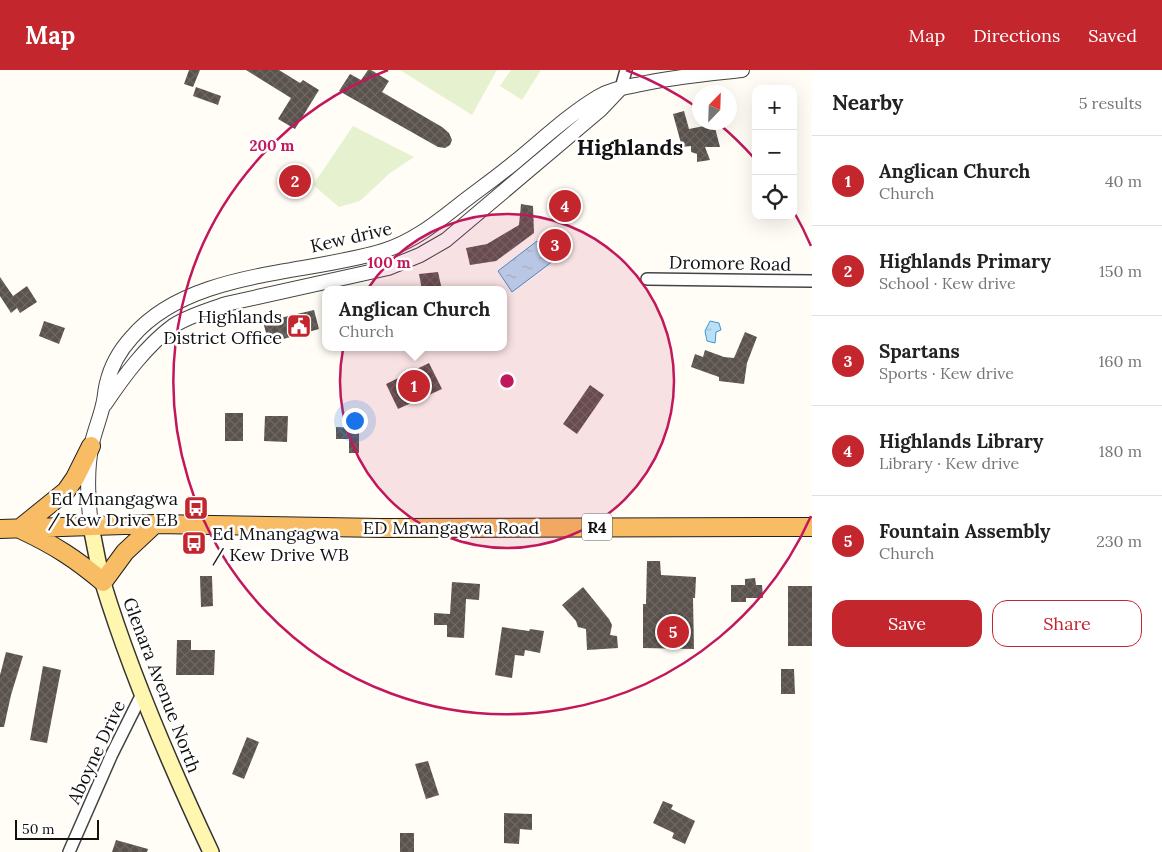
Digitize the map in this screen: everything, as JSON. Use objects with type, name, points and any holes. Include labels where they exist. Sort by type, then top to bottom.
[{"type":"highway","points":[[91,446],[66,492],[19,529],[52,544],[80,562],[103,582],[125,552],[155,524]]},
{"type":"highway","name":"ED Mnangagwa Road","points":[[0,529],[155,524],[381,528],[812,527]]},
{"type":"main road","name":"Glenara Avenue North","points":[[91,527],[103,582],[142,694],[186,799],[211,852]]},
{"type":"street","points":[[621,88],[626,70]]},
{"type":"street","name":"Kew drive","points":[[91,527],[88,470],[91,446],[103,406],[107,382],[120,352],[132,336],[151,318],[178,301],[228,283],[383,251],[405,243],[429,228],[513,164],[564,121],[598,97],[621,88],[672,78],[742,70]]},
{"type":"street","name":"Kew drive","points":[[103,406],[150,346],[175,325],[226,304],[388,268],[420,255],[446,240],[600,110],[621,88]]},
{"type":"street","name":"Dromore Road","points":[[647,279],[812,281]]},
{"type":"street","name":"Aboyne Drive","points":[[69,852],[112,754],[142,694]]},
{"type":"green space","points":[[400,70],[497,70],[472,115]]},
{"type":"green space","points":[[511,70],[541,70],[522,100],[500,86]]},
{"type":"green space","points":[[353,126],[414,157],[390,173],[360,201],[339,207],[313,185]]},
{"type":"water","points":[[537,241],[553,261],[512,292],[498,271]]},
{"type":"water","points":[[710,321],[719,323],[721,330],[716,332],[715,343],[707,341],[705,331]]},
{"type":"building","points":[[189,70],[200,70],[193,87],[184,84]]},
{"type":"building","points":[[246,70],[279,70],[300,83],[303,80],[319,90],[295,129],[278,119],[291,98]]},
{"type":"building","points":[[368,70],[389,81],[382,92],[449,133],[452,140],[450,145],[445,148],[438,147],[339,91],[350,74],[361,80]]},
{"type":"building","points":[[196,87],[221,96],[218,105],[193,96]]},
{"type":"building","points":[[684,111],[689,129],[716,130],[720,147],[705,147],[710,160],[697,162],[697,154],[691,152],[691,146],[682,147],[673,114]]},
{"type":"building","points":[[554,194],[580,206],[575,218],[549,206]]},
{"type":"building","points":[[521,204],[533,206],[534,233],[496,261],[470,265],[466,248],[487,244],[519,225]]},
{"type":"building","points":[[438,272],[441,286],[421,286],[419,274]]},
{"type":"building","points":[[0,277],[13,296],[27,286],[37,302],[20,313],[17,308],[11,313],[0,296]]},
{"type":"building","name":"Highlands District Office","points":[[314,310],[319,329],[269,343],[263,322]]},
{"type":"building","points":[[44,321],[65,328],[59,344],[39,336]]},
{"type":"building","points":[[745,332],[757,337],[747,363],[744,384],[719,381],[719,377],[691,367],[695,354],[703,357],[705,350],[724,357],[734,358]]},
{"type":"building","points":[[429,363],[442,389],[398,409],[386,384]]},
{"type":"building","points":[[590,385],[604,395],[577,434],[563,424]]},
{"type":"building","points":[[225,413],[243,413],[243,441],[225,441]]},
{"type":"building","points":[[265,416],[288,416],[287,442],[264,441]]},
{"type":"building","points":[[336,427],[359,428],[359,453],[349,453],[349,439],[336,439]]},
{"type":"building","points":[[647,561],[660,561],[661,575],[696,577],[695,598],[693,598],[694,649],[643,648],[643,604],[646,604]]},
{"type":"building","points":[[200,576],[212,576],[213,606],[201,607]]},
{"type":"building","points":[[755,578],[756,585],[762,585],[763,598],[746,598],[746,602],[731,602],[731,585],[745,585],[745,579]]},
{"type":"building","points":[[452,582],[480,584],[479,600],[466,599],[464,638],[447,637],[447,625],[434,625],[434,613],[450,614]]},
{"type":"building","points":[[788,586],[812,586],[812,646],[788,646]]},
{"type":"building","points":[[583,587],[609,619],[612,625],[610,635],[617,636],[618,648],[587,650],[586,629],[578,627],[576,621],[562,605]]},
{"type":"building","points":[[502,627],[544,631],[540,653],[525,650],[524,656],[515,655],[512,678],[495,675]]},
{"type":"building","points":[[177,640],[191,640],[191,650],[215,650],[214,675],[176,675]]},
{"type":"building","points":[[6,652],[23,656],[11,695],[4,727],[0,727],[0,675]]},
{"type":"building","points":[[43,666],[61,670],[47,743],[30,740]]},
{"type":"building","points":[[781,669],[794,669],[795,694],[781,694]]},
{"type":"building","points":[[247,737],[259,742],[244,779],[232,774]]},
{"type":"building","points":[[428,761],[439,795],[426,799],[415,764]]},
{"type":"building","points":[[663,801],[673,805],[671,809],[695,821],[685,844],[672,838],[674,833],[653,823]]},
{"type":"building","points":[[504,813],[532,814],[532,830],[520,829],[519,844],[504,843]]},
{"type":"building","points":[[400,833],[414,833],[414,852],[400,852]]},
{"type":"building","points":[[116,840],[148,849],[147,852],[112,852]]},
{"type":"place","name":"Highlands Primary","points":[[295,181]]},
{"type":"place","name":"Highlands Library","points":[[565,206]]},
{"type":"place","name":"Spartans","points":[[555,245]]},
{"type":"place","name":"Highlands District Office","points":[[299,326]]},
{"type":"place","name":"Anglican Church","points":[[414,386]]},
{"type":"place","name":"Ed Mnangagwa / Kew Drive EB","points":[[196,508]]},
{"type":"place","name":"Ed Mnangagwa / Kew Drive WB","points":[[194,543]]},
{"type":"place","name":"Fountain Assembly","points":[[673,632]]},
{"type":"district","name":"Highlands","points":[[630,147]]}]
